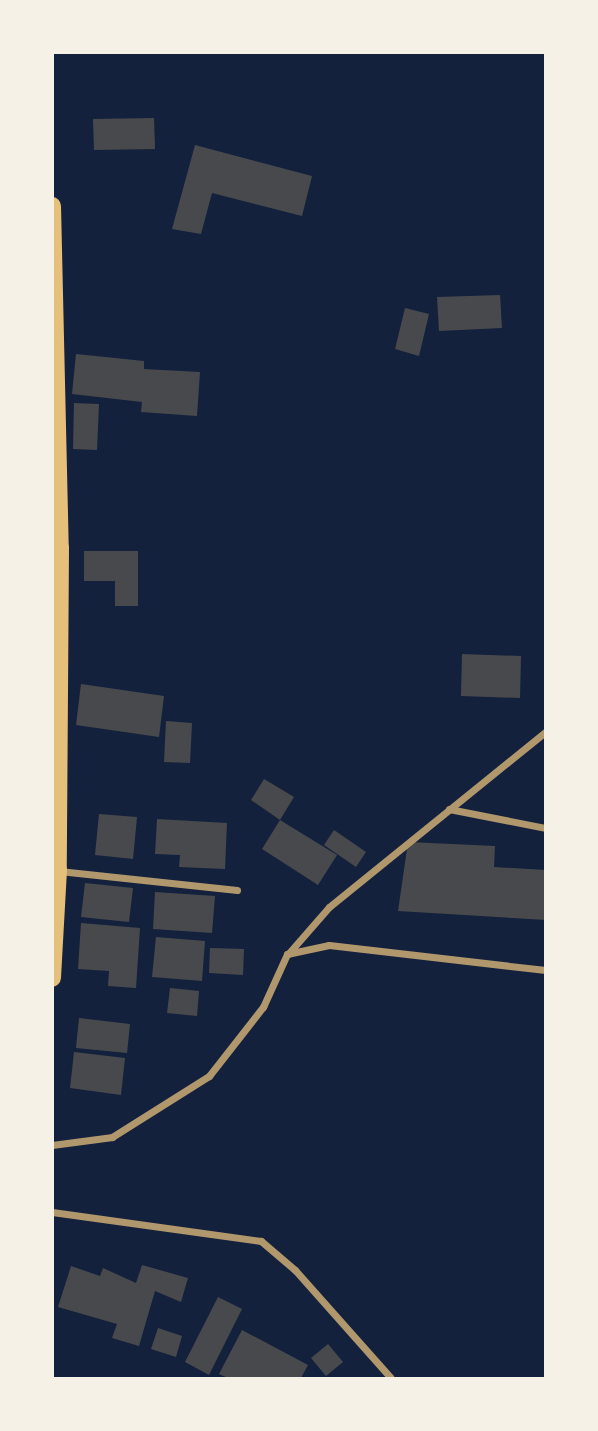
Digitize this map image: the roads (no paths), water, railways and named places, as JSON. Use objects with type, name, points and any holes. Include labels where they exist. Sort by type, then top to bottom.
[{"type":"main road","points":[[52,206],[60,548],[58,870],[52,978]]},
{"type":"street","points":[[52,1145],[112,1137],[209,1076],[263,1007],[287,954],[329,907],[545,731]]},
{"type":"street","points":[[450,809],[545,828]]},
{"type":"street","points":[[58,870],[237,890]]},
{"type":"street","points":[[287,954],[329,945],[545,970]]},
{"type":"street","points":[[52,1212],[261,1241],[295,1270],[391,1378]]}]
